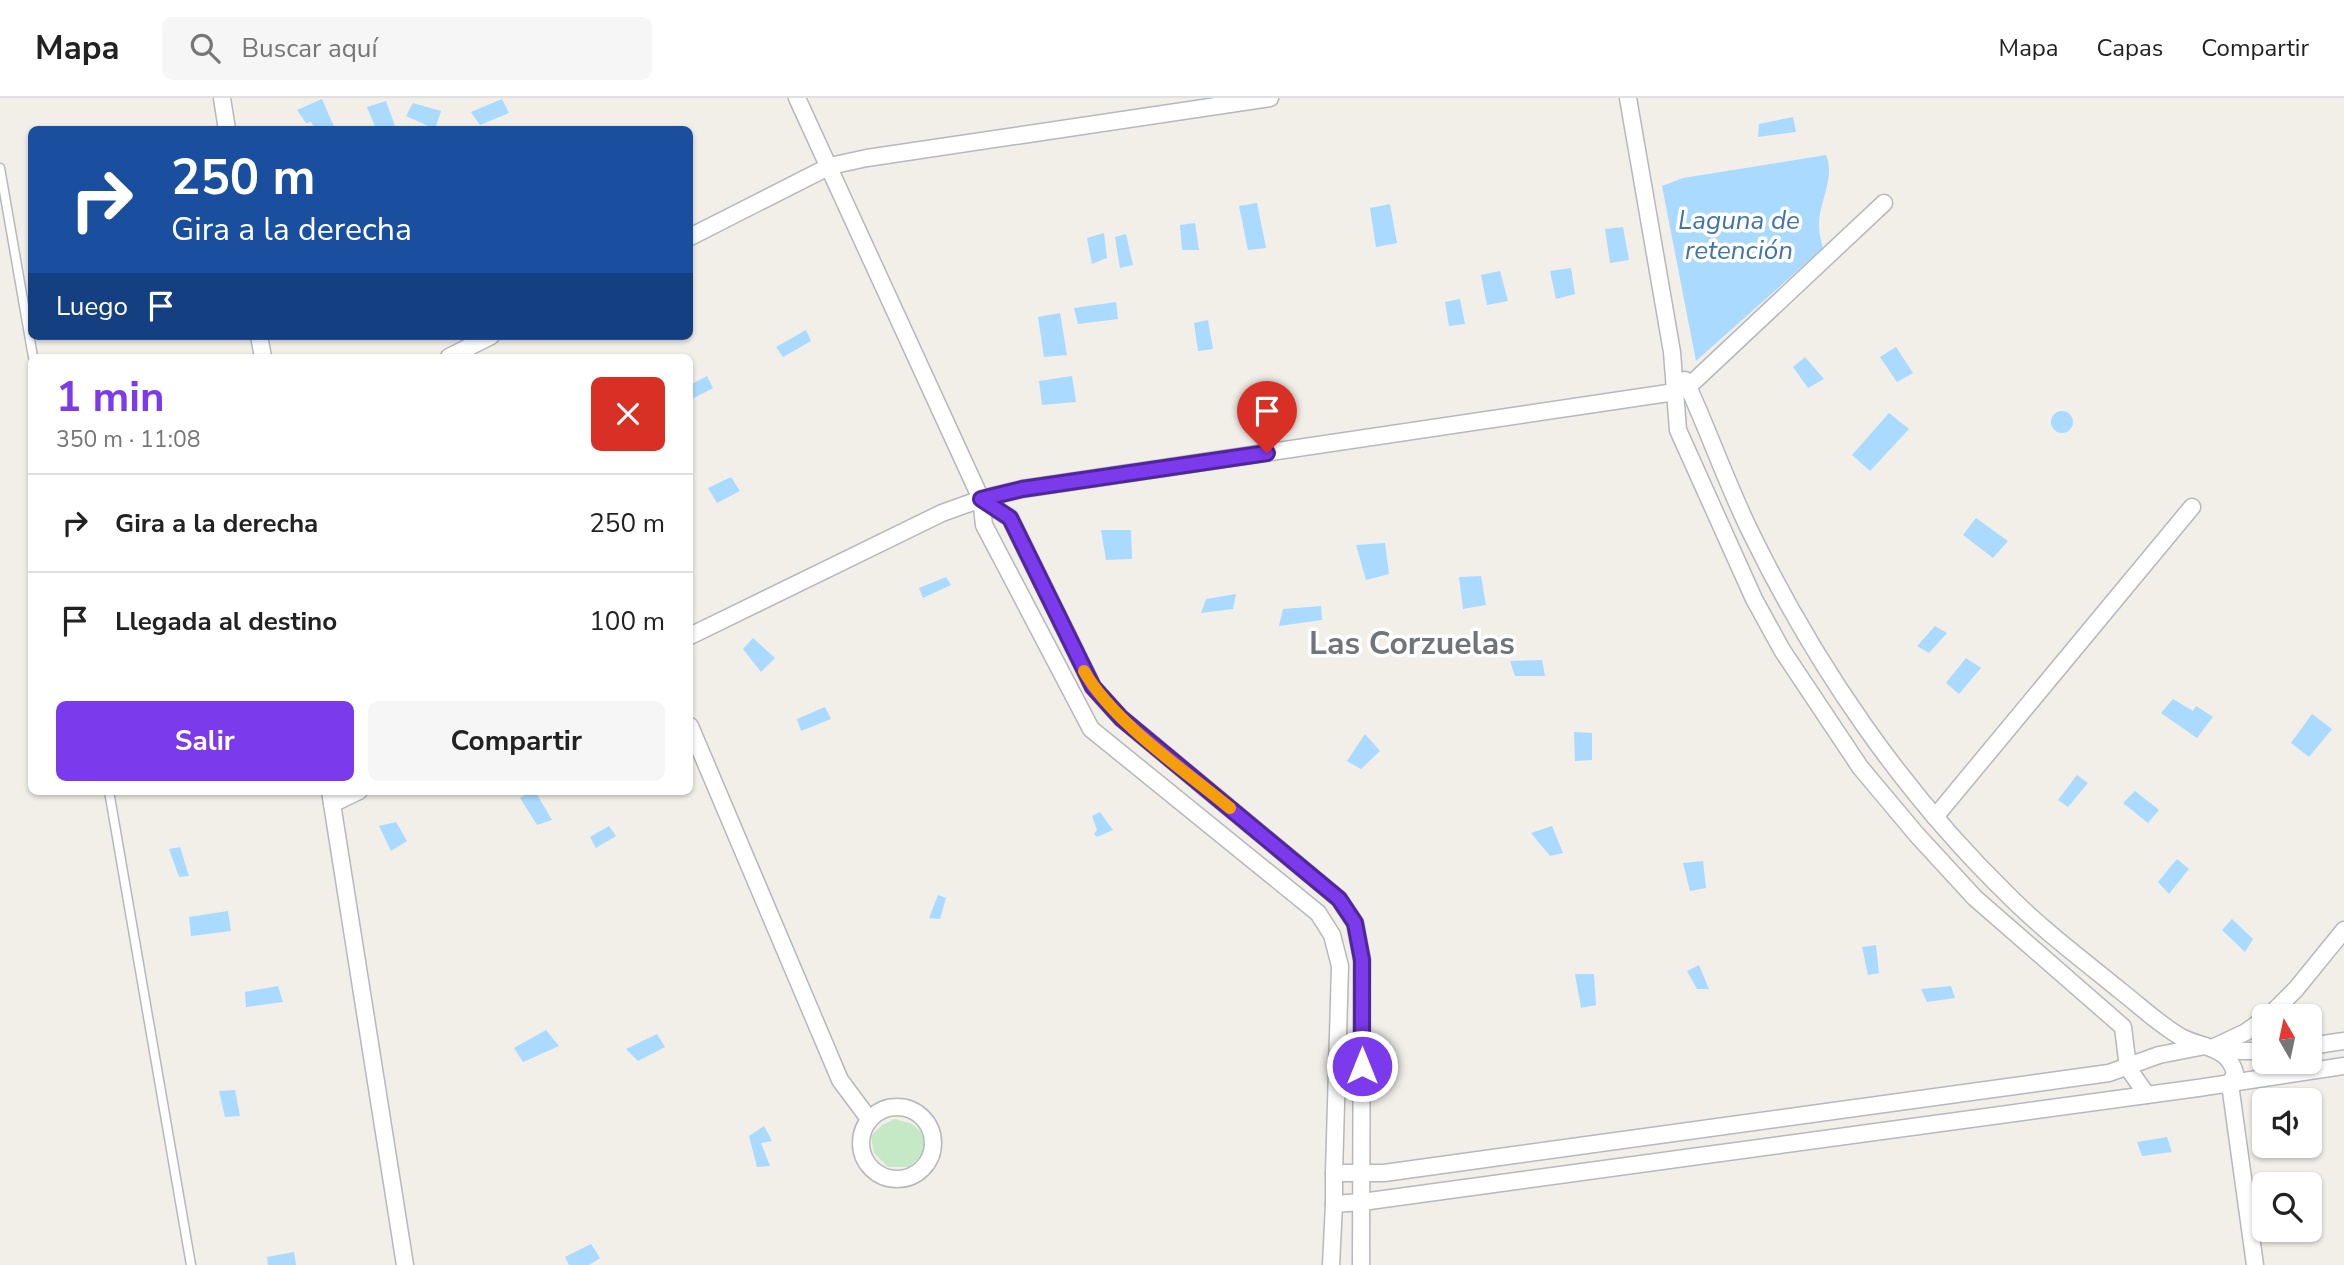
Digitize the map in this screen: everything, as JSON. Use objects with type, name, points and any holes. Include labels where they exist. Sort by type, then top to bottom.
[{"type":"street","points":[[222,98],[226,126]]},
{"type":"street","points":[[797,98],[981,499],[984,526],[1091,729],[1318,913],[1332,935],[1340,966],[1331,1265]]},
{"type":"street","points":[[693,235],[830,166],[880,156],[1270,98]]},
{"type":"street","points":[[1629,98],[1672,352],[1682,389],[1785,600],[1821,660],[1867,727],[1935,817],[1981,869],[2062,944],[2181,1037],[2212,1048],[2233,1066],[2235,1073],[2230,1084],[2255,1265]]},
{"type":"street","points":[[693,635],[942,513],[981,499],[1022,489],[1682,389],[1884,203]]},
{"type":"street","points":[[455,354],[483,340]]},
{"type":"street","points":[[1682,389],[1678,430],[1754,599],[1782,650],[1821,711],[1860,767],[1975,898],[2123,1027],[2128,1068],[2147,1095]]},
{"type":"street","points":[[981,499],[1010,518],[1093,687],[1121,718],[1339,899],[1355,923],[1362,960],[1361,1265]]},
{"type":"street","points":[[1935,817],[2192,507]]},
{"type":"street","points":[[693,733],[840,1080],[869,1119]]},
{"type":"street","points":[[331,797],[405,1265]]},
{"type":"street","points":[[2281,1004],[2344,930]]},
{"type":"street","points":[[2212,1048],[2252,1028]]},
{"type":"street","points":[[2322,1044],[2344,1041]]},
{"type":"street","points":[[1334,1173],[1384,1173],[2109,1073],[2159,1055],[2212,1048],[2252,1050]]},
{"type":"street","points":[[1334,1204],[2230,1084],[2344,1066]]},
{"type":"street","points":[[900,1106],[922,1115],[933,1136],[930,1159],[923,1169],[901,1179],[877,1174],[862,1154],[860,1142],[869,1119],[889,1107],[900,1106]]},
{"type":"lane","points":[[0,168],[28,328]]},
{"type":"lane","points":[[110,795],[191,1265]]},
{"type":"green space","points":[[895,1119],[912,1124],[925,1135],[925,1152],[909,1167],[888,1167],[874,1153],[871,1136],[882,1125]]},
{"type":"water","points":[[322,99],[334,126],[313,126],[311,122],[306,123],[297,110]]},
{"type":"water","points":[[502,99],[509,113],[480,125],[471,112]]},
{"type":"water","points":[[386,101],[395,126],[375,126],[367,107]]},
{"type":"water","points":[[413,103],[441,111],[436,126],[428,126],[406,116]]},
{"type":"water","points":[[1793,117],[1796,132],[1758,137],[1759,124]]},
{"type":"water","name":"Laguna de retención","points":[[1826,155],[1829,164],[1828,182],[1819,217],[1823,248],[1696,361],[1662,186],[1683,178]]},
{"type":"water","points":[[1257,203],[1266,248],[1248,250],[1239,206]]},
{"type":"water","points":[[1390,204],[1397,243],[1376,247],[1370,208]]},
{"type":"water","points":[[1195,223],[1199,250],[1182,250],[1180,225]]},
{"type":"water","points":[[1623,227],[1629,260],[1610,263],[1605,229]]},
{"type":"water","points":[[1104,233],[1107,258],[1092,264],[1087,238]]},
{"type":"water","points":[[1126,234],[1133,265],[1120,268],[1115,237]]},
{"type":"water","points":[[1571,268],[1575,294],[1556,299],[1550,271]]},
{"type":"water","points":[[1500,271],[1508,301],[1487,305],[1481,275]]},
{"type":"water","points":[[1460,299],[1465,324],[1449,326],[1445,302]]},
{"type":"water","points":[[1116,302],[1118,319],[1078,324],[1074,308]]},
{"type":"water","points":[[1060,313],[1067,355],[1044,357],[1038,317]]},
{"type":"water","points":[[1208,320],[1213,349],[1198,351],[1194,323]]},
{"type":"water","points":[[806,330],[811,341],[783,357],[776,347]]},
{"type":"water","points":[[1896,347],[1913,373],[1897,382],[1880,357]]},
{"type":"water","points":[[1805,357],[1824,379],[1808,388],[1793,367]]},
{"type":"water","points":[[707,376],[713,388],[693,398],[693,383]]},
{"type":"water","points":[[1072,376],[1076,402],[1042,405],[1039,381]]},
{"type":"water","points":[[2062,411],[2070,414],[2073,422],[2070,430],[2062,433],[2054,430],[2051,422],[2054,414]]},
{"type":"water","points":[[1889,413],[1909,429],[1870,471],[1852,455]]},
{"type":"water","points":[[731,477],[740,491],[717,503],[708,488]]},
{"type":"water","points":[[1976,518],[2008,541],[1993,558],[1963,535]]},
{"type":"water","points":[[1101,530],[1131,530],[1132,559],[1106,560]]},
{"type":"water","points":[[1385,543],[1389,574],[1366,580],[1356,545]]},
{"type":"water","points":[[1481,576],[1486,605],[1463,609],[1459,577]]},
{"type":"water","points":[[946,577],[951,585],[923,598],[919,588]]},
{"type":"water","points":[[1236,594],[1233,609],[1201,613],[1206,599]]},
{"type":"water","points":[[1321,606],[1322,620],[1279,626],[1283,609]]},
{"type":"water","points":[[1935,626],[1947,633],[1929,653],[1917,646]]},
{"type":"water","points":[[753,638],[775,658],[761,672],[743,649]]},
{"type":"water","points":[[1966,658],[1981,668],[1959,694],[1946,683]]},
{"type":"water","points":[[1542,660],[1545,676],[1515,676],[1510,661]]},
{"type":"water","points":[[2173,699],[2193,711],[2196,706],[2213,717],[2197,738],[2161,713]]},
{"type":"water","points":[[825,707],[831,719],[801,731],[797,719]]},
{"type":"water","points":[[2312,714],[2332,729],[2309,757],[2291,743]]},
{"type":"water","points":[[1574,732],[1592,733],[1592,760],[1575,761]]},
{"type":"water","points":[[1365,734],[1380,751],[1361,769],[1347,761]]},
{"type":"water","points":[[2077,775],[2088,783],[2068,807],[2058,800]]},
{"type":"water","points":[[2135,791],[2159,810],[2148,823],[2123,803]]},
{"type":"water","points":[[525,795],[537,795],[552,820],[537,825],[520,798]]},
{"type":"water","points":[[1100,812],[1113,830],[1097,837],[1094,834],[1097,830],[1092,816]]},
{"type":"water","points":[[396,822],[407,841],[391,851],[379,826]]},
{"type":"water","points":[[609,826],[616,836],[596,848],[590,837]]},
{"type":"water","points":[[1552,826],[1563,853],[1550,856],[1531,833]]},
{"type":"water","points":[[180,847],[189,876],[179,877],[169,849]]},
{"type":"water","points":[[2177,859],[2189,869],[2169,894],[2158,882]]},
{"type":"water","points":[[1703,861],[1706,888],[1690,891],[1683,863]]},
{"type":"water","points":[[938,895],[946,898],[940,919],[929,918]]},
{"type":"water","points":[[228,911],[231,931],[191,936],[189,917]]},
{"type":"water","points":[[2232,919],[2253,939],[2245,952],[2222,930]]},
{"type":"water","points":[[1876,945],[1879,973],[1868,975],[1862,947]]},
{"type":"water","points":[[1699,965],[1709,989],[1697,989],[1687,971]]},
{"type":"water","points":[[1575,974],[1594,974],[1596,1005],[1581,1008]]},
{"type":"water","points":[[278,986],[283,1002],[246,1007],[245,992]]},
{"type":"water","points":[[1951,986],[1955,998],[1927,1002],[1921,989]]},
{"type":"water","points":[[546,1030],[559,1046],[523,1062],[514,1048]]},
{"type":"water","points":[[657,1034],[665,1047],[638,1061],[626,1049]]},
{"type":"water","points":[[235,1090],[240,1116],[225,1117],[219,1091]]},
{"type":"water","points":[[764,1126],[772,1141],[761,1143],[770,1166],[757,1167],[749,1136]]},
{"type":"water","points":[[2167,1137],[2172,1152],[2142,1156],[2137,1142]]},
{"type":"water","points":[[591,1244],[600,1258],[589,1265],[569,1265],[565,1257]]},
{"type":"water","points":[[294,1252],[296,1265],[268,1265],[267,1257]]},
{"type":"slow traffic","points":[[1084,671],[1093,687],[1121,718],[1230,808]]},
{"type":"district","name":"Las Corzuelas","points":[[1412,643]]},
{"type":"route","points":[[1267,453],[1022,489],[981,499],[1010,518],[1093,687],[1121,718],[1339,899],[1355,923],[1362,960],[1362,1066]]}]
